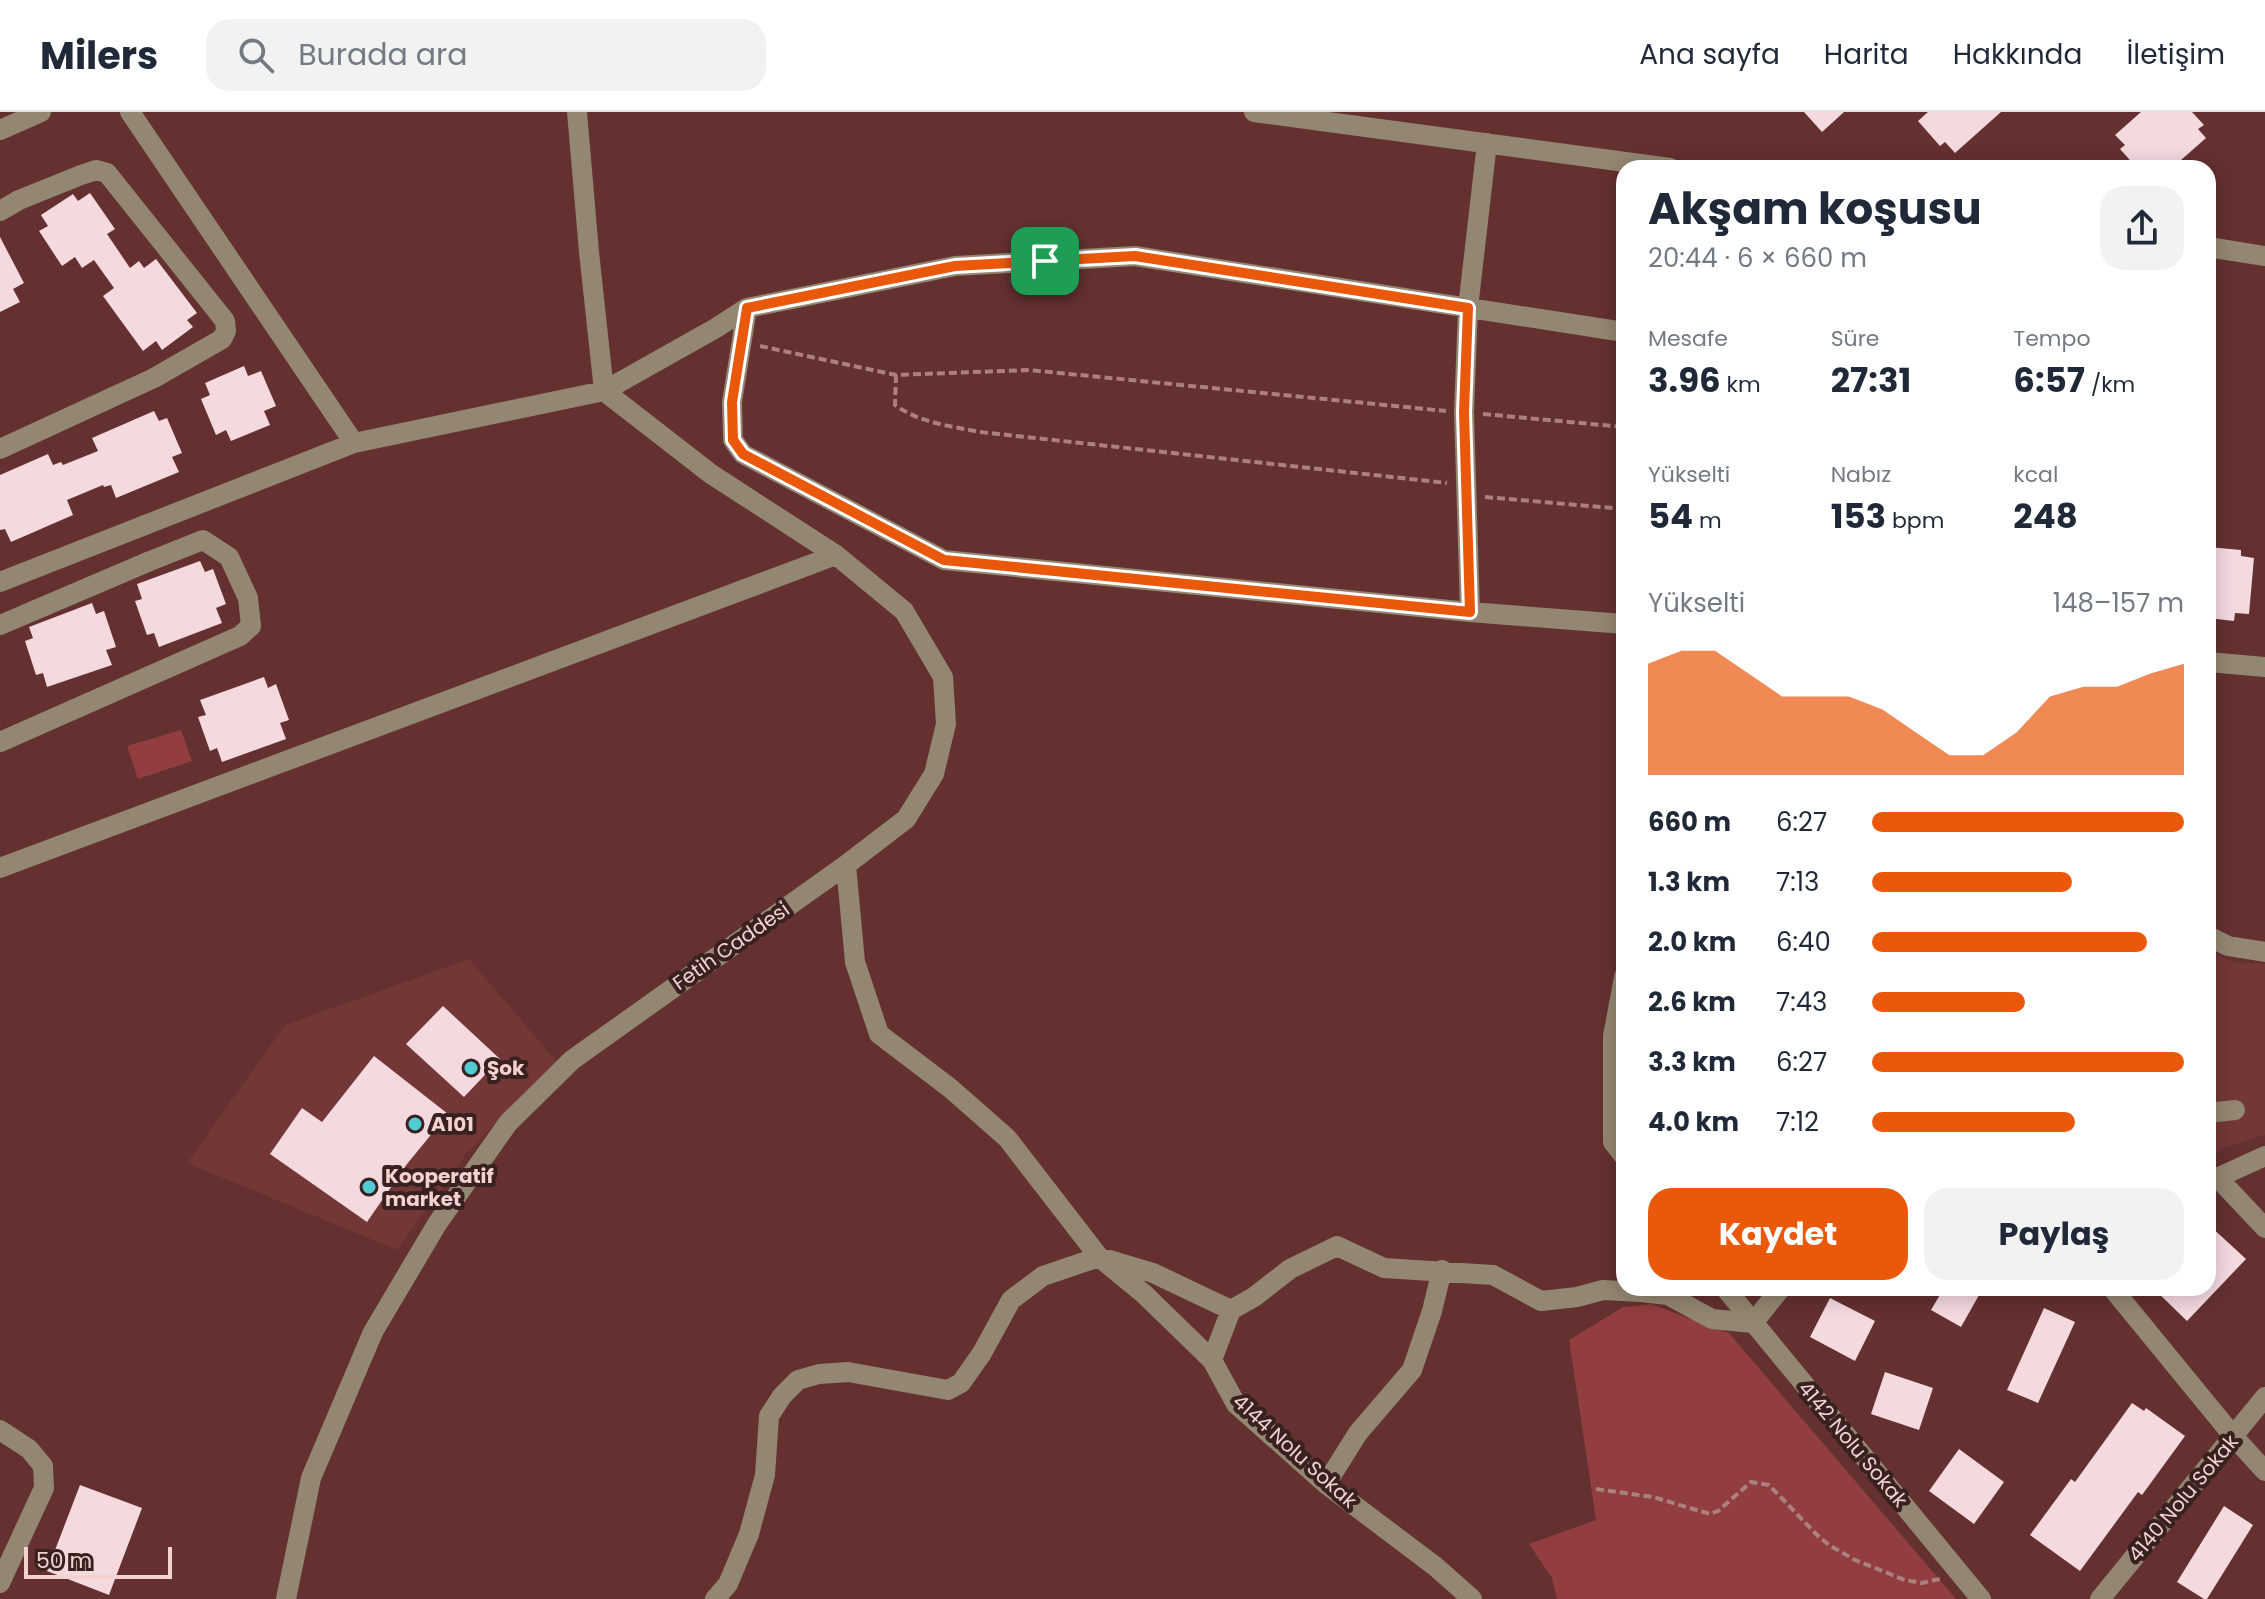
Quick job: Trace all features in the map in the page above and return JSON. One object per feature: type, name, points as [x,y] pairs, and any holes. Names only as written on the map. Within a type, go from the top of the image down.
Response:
[{"type":"street","points":[[0,130],[41,112]]},
{"type":"street","points":[[130,112],[354,443]]},
{"type":"street","points":[[577,112],[604,391]]},
{"type":"street","points":[[1254,112],[1616,161]]},
{"type":"street","points":[[1470,612],[1464,412],[1468,308],[1487,143]]},
{"type":"street","points":[[0,211],[81,175],[96,170],[107,173],[225,321],[226,331],[222,339],[154,378],[0,449]]},
{"type":"street","points":[[2216,248],[2265,256]]},
{"type":"street","points":[[0,582],[354,443],[604,391],[747,308],[955,266],[1135,256],[1616,331]]},
{"type":"street","points":[[747,308],[732,402],[733,440],[743,454],[944,560],[1616,623]]},
{"type":"street","name":"Fetih Caddesi","points":[[286,1599],[311,1478],[373,1332],[437,1224],[508,1123],[572,1060],[906,819],[934,774],[946,724],[943,677],[904,611],[836,555],[711,474],[604,391]]},
{"type":"street","points":[[0,625],[203,540],[229,557],[248,598],[251,626],[240,636],[0,742]]},
{"type":"street","points":[[0,868],[836,555]]},
{"type":"street","points":[[2216,663],[2265,667]]},
{"type":"street","name":"4144 Nolu Sokak","points":[[846,865],[855,962],[879,1034],[950,1088],[1007,1138],[1099,1257],[1144,1294],[1212,1360],[1236,1404],[1326,1484],[1436,1567],[1472,1599]]},
{"type":"street","points":[[2216,940],[2228,946],[2265,952]]},
{"type":"street","points":[[1616,1020],[1613,1036],[1616,1104]]},
{"type":"street","points":[[2216,1112],[2235,1110]]},
{"type":"street","points":[[2216,1179],[2265,1156]]},
{"type":"street","points":[[2216,1183],[2265,1228]]},
{"type":"street","points":[[1212,1360],[1231,1310],[1254,1297],[1290,1269],[1337,1246],[1384,1268],[1493,1275],[1541,1301],[1603,1290],[1616,1291]]},
{"type":"street","points":[[715,1599],[728,1584],[749,1534],[765,1475],[769,1416],[782,1396],[798,1380],[819,1374],[848,1372],[948,1390],[961,1383],[982,1353],[1011,1300],[1043,1276],[1099,1257],[1153,1273],[1231,1310]]},
{"type":"street","points":[[1326,1484],[1358,1433],[1412,1370],[1442,1270]]},
{"type":"street","points":[[1670,1296],[1712,1319],[1753,1323],[1775,1296]]},
{"type":"street","name":"4142 Nolu Sokak","points":[[1731,1296],[1981,1599]]},
{"type":"street","points":[[2119,1296],[2265,1471]]},
{"type":"street","name":"4140 Nolu Sokak","points":[[2100,1599],[2265,1397]]},
{"type":"street","points":[[0,1430],[29,1449],[43,1466],[44,1488],[0,1583]]},
{"type":"path","points":[[742,342],[896,375],[1029,370],[1616,426]]},
{"type":"path","points":[[896,375],[895,405],[910,415],[938,424],[980,432],[1616,508]]},
{"type":"path","points":[[1596,1489],[1653,1497],[1710,1514],[1718,1511],[1751,1482],[1761,1483],[1769,1485],[1829,1545],[1885,1573],[1922,1583],[1958,1571]]},
{"type":"shaded area","points":[[181,730],[192,761],[138,779],[127,746]]},
{"type":"shaded area","points":[[2216,955],[2235,963],[2265,964],[2265,1135],[2226,1147],[2216,1154]]},
{"type":"shaded area","points":[[469,959],[556,1061],[467,1153],[397,1250],[187,1163],[285,1025]]},
{"type":"shaded area","points":[[1651,1304],[1729,1333],[1956,1599],[1557,1599],[1552,1578],[1529,1544],[1596,1520],[1569,1340],[1623,1307]]},
{"type":"building","points":[[1804,112],[1844,112],[1822,132]]},
{"type":"building","points":[[1928,112],[2001,112],[1955,153],[1945,142],[1940,146],[1918,121]]},
{"type":"building","points":[[2141,112],[2192,112],[2204,125],[2198,129],[2206,138],[2181,160],[2130,160],[2120,149],[2125,145],[2115,135]]},
{"type":"building","points":[[90,193],[115,229],[107,234],[130,268],[139,261],[144,268],[156,259],[197,313],[187,320],[193,327],[162,350],[156,341],[143,351],[103,296],[114,288],[94,260],[82,268],[75,257],[62,266],[39,231],[48,226],[41,215],[73,194],[78,201]]},
{"type":"building","points":[[0,237],[24,283],[13,289],[20,302],[0,312]]},
{"type":"building","points":[[244,366],[248,376],[261,371],[276,406],[264,411],[270,425],[231,441],[226,430],[216,435],[201,399],[210,395],[205,383]]},
{"type":"building","points":[[154,411],[159,421],[167,418],[182,453],[172,457],[179,472],[116,498],[111,485],[103,485],[67,500],[73,515],[11,542],[5,529],[0,530],[0,475],[48,454],[53,465],[61,462],[63,465],[98,451],[92,438]]},
{"type":"building","points":[[2216,548],[2241,550],[2241,556],[2254,558],[2249,614],[2235,613],[2234,621],[2216,619]]},
{"type":"building","points":[[200,561],[205,572],[213,569],[226,604],[216,608],[222,623],[159,647],[154,633],[147,635],[135,601],[142,599],[137,584]]},
{"type":"building","points":[[92,603],[96,614],[104,611],[116,647],[106,650],[112,665],[47,687],[43,673],[36,675],[25,641],[33,638],[29,627]]},
{"type":"building","points":[[264,677],[268,688],[276,684],[289,720],[280,723],[286,739],[222,762],[217,748],[210,751],[198,717],[206,715],[200,700]]},
{"type":"building","points":[[443,1006],[500,1059],[464,1097],[406,1044]]},
{"type":"building","points":[[374,1056],[448,1114],[407,1164],[367,1222],[270,1154],[302,1108],[322,1122]]},
{"type":"building","points":[[2216,1231],[2246,1259],[2216,1291]]},
{"type":"building","points":[[1939,1296],[1978,1296],[1961,1327],[1931,1310]]},
{"type":"building","points":[[2161,1296],[2211,1296],[2187,1321]]},
{"type":"building","points":[[1830,1298],[1875,1321],[1855,1361],[1810,1337]]},
{"type":"building","points":[[2044,1308],[2075,1322],[2038,1403],[2007,1390]]},
{"type":"building","points":[[1885,1372],[1933,1388],[1919,1430],[1871,1414]]},
{"type":"building","points":[[2132,1403],[2144,1411],[2146,1408],[2185,1436],[2142,1495],[2138,1492],[2080,1571],[2030,1535],[2071,1479],[2075,1482]]},
{"type":"building","points":[[1959,1449],[2004,1482],[1974,1524],[1929,1491]]},
{"type":"building","points":[[80,1485],[142,1508],[109,1595],[47,1571]]},
{"type":"building","points":[[2224,1506],[2253,1525],[2207,1599],[2204,1599],[2177,1582]]},
{"type":"place","name":"Şok","points":[[471,1068]]},
{"type":"place","name":"A101","points":[[415,1124]]},
{"type":"place","name":"Kooperatif market","points":[[369,1187]]},
{"type":"route","points":[[1135,256],[1468,308],[1464,412],[1470,612],[944,560],[743,454],[733,440],[732,402],[747,308],[955,266],[1045,261],[1135,256]]}]
